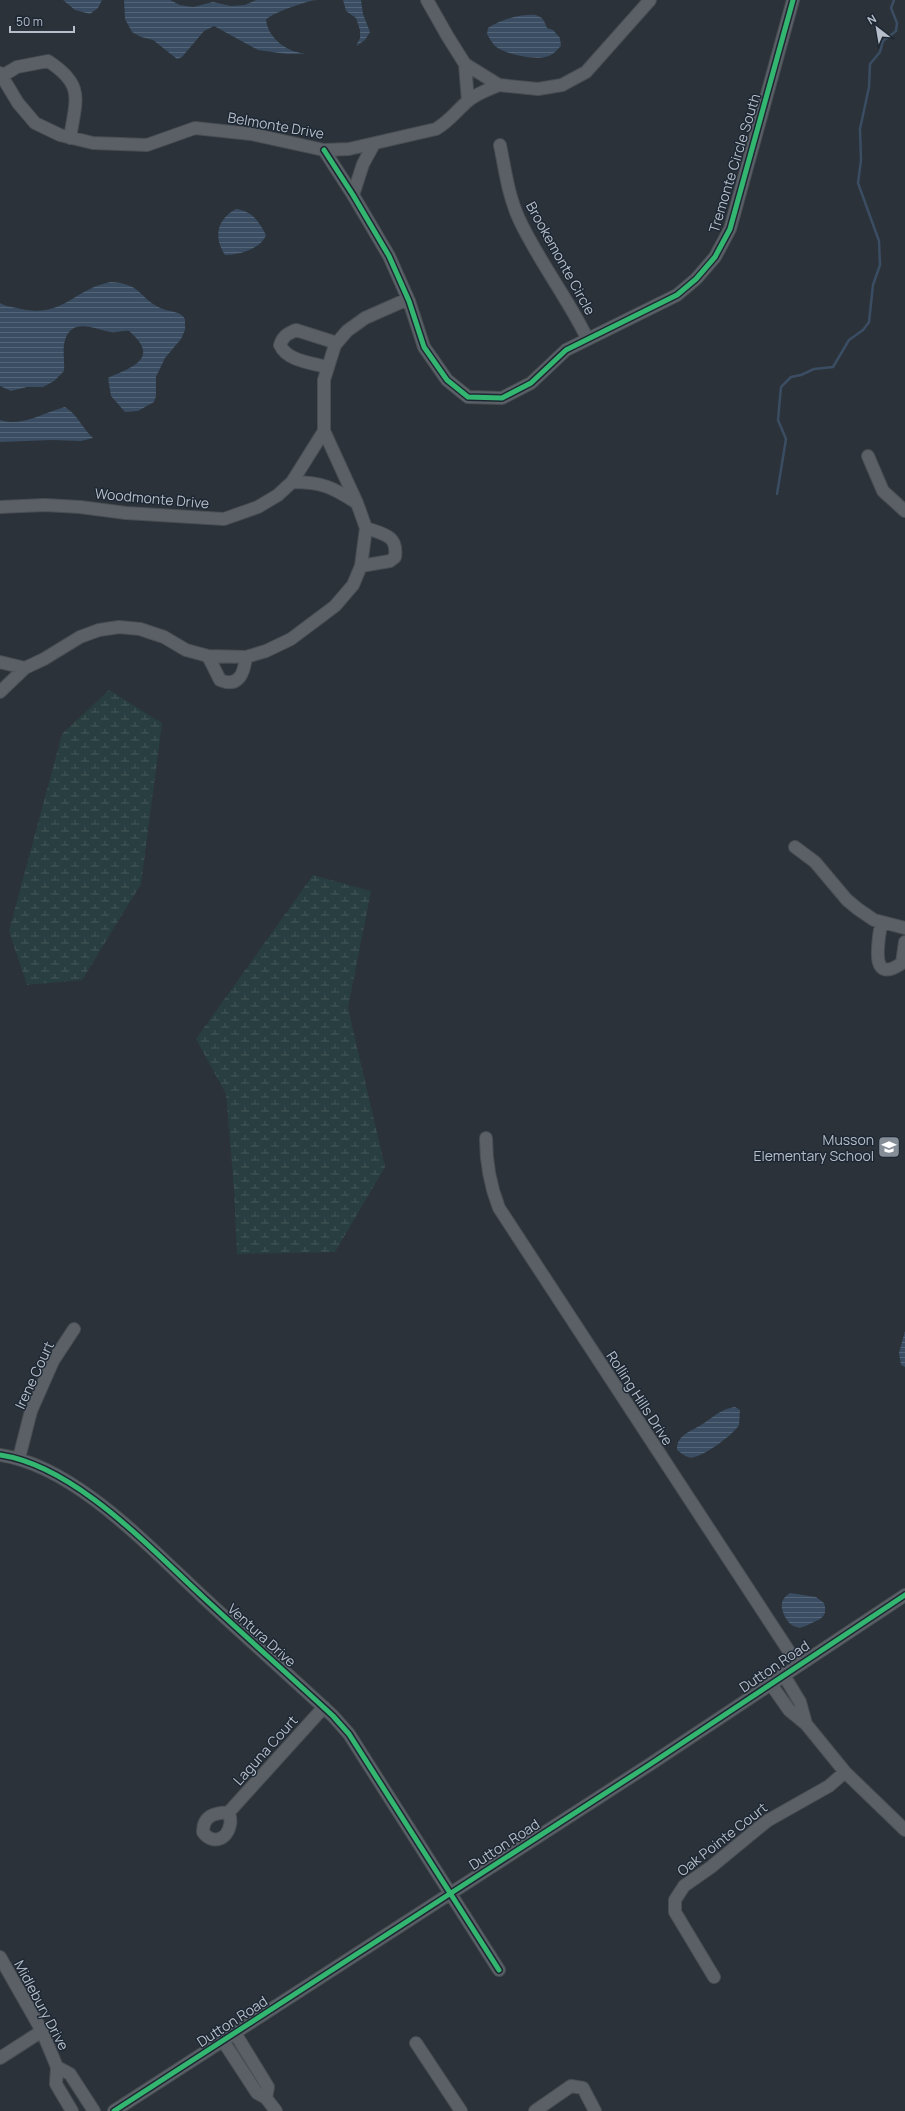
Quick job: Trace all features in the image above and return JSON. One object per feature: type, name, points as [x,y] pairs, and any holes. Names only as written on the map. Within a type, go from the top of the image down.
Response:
[{"type":"street","points":[[427,0],[448,38],[465,64],[499,85],[538,89],[562,85],[586,72],[650,0]]},
{"type":"street","name":"Tremonte Circle South","points":[[324,150],[389,256],[408,299],[424,347],[447,380],[468,397],[502,398],[530,384],[566,350],[587,338],[677,295],[696,279],[715,257],[730,229],[793,0]]},
{"type":"street","name":"Belmonte Drive","points":[[70,138],[76,100],[73,83],[64,71],[48,61],[17,67],[1,75],[18,103],[35,123],[70,138],[93,143],[147,145],[195,128],[251,134],[324,150],[349,149],[436,129],[446,123],[468,101],[482,92],[499,85]]},
{"type":"street","points":[[465,64],[468,101]]},
{"type":"street","points":[[353,196],[363,164],[374,144]]},
{"type":"street","name":"Brookemonte Circle","points":[[500,145],[508,186],[519,219],[576,316],[587,338]]},
{"type":"street","points":[[0,692],[25,668],[80,638],[99,630],[119,627],[140,629],[164,638],[186,650],[208,656],[246,657],[266,651],[291,639],[334,606],[353,585],[361,566],[366,528],[357,504],[324,431],[324,380],[327,367],[337,343],[347,331],[364,318],[408,299]]},
{"type":"street","points":[[327,367],[290,356],[283,352],[280,345],[282,339],[287,334],[296,330],[337,343]]},
{"type":"street","name":"Woodmonte Drive","points":[[0,507],[73,506],[141,514],[224,520],[258,507],[278,495],[292,482],[324,431]]},
{"type":"street","points":[[868,456],[883,491],[905,511]]},
{"type":"street","points":[[292,482],[312,482],[333,488],[357,504]]},
{"type":"street","points":[[361,566],[390,561],[395,557],[396,547],[394,540],[384,534],[366,528]]},
{"type":"street","points":[[208,656],[220,680],[228,683],[235,681],[241,675],[244,670],[246,657]]},
{"type":"street","points":[[0,662],[25,668]]},
{"type":"street","points":[[795,847],[815,862],[847,900],[874,920],[905,928]]},
{"type":"street","points":[[881,922],[876,958],[880,965],[885,968],[893,969],[902,963],[905,942]]},
{"type":"street","name":"Rolling Hills Drive","points":[[486,1138],[486,1162],[492,1190],[499,1208],[798,1665]]},
{"type":"street","name":"Irene Court","points":[[19,1458],[31,1411],[53,1361],[74,1330]]},
{"type":"street","name":"Ventura Drive","points":[[0,1455],[19,1458],[75,1486],[122,1523],[324,1707],[348,1734],[499,1970]]},
{"type":"street","name":"Dutton Road","points":[[114,2111],[649,1765],[783,1674],[905,1595]]},
{"type":"street","points":[[783,1674],[800,1702],[806,1724]]},
{"type":"street","points":[[770,1683],[788,1710],[806,1724],[845,1772],[905,1830]]},
{"type":"street","points":[[788,1710],[800,1702]]},
{"type":"street","name":"Laguna Court","points":[[229,1812],[324,1707]]},
{"type":"street","name":"Oak Pointe Court","points":[[714,1977],[675,1912],[675,1900],[684,1886],[767,1821],[829,1786],[845,1772]]},
{"type":"street","name":"Midlebury Drive","points":[[0,1957],[42,2031],[57,2067],[56,2084],[72,2111]]},
{"type":"street","points":[[0,2058],[42,2031]]},
{"type":"street","points":[[235,2033],[268,2087],[266,2098]]},
{"type":"street","points":[[223,2041],[258,2093],[266,2098],[276,2111]]},
{"type":"street","points":[[416,2043],[461,2111]]},
{"type":"street","name":"Midlebury Drive","points":[[57,2067],[70,2074],[94,2111]]},
{"type":"street","points":[[535,2111],[571,2086],[583,2088],[595,2111]]},
{"type":"green space","points":[[109,690],[162,723],[141,884],[82,980],[27,985],[9,931],[62,734]]},
{"type":"green space","points":[[313,875],[371,891],[348,1008],[385,1167],[335,1252],[237,1254],[234,1188],[226,1094],[196,1039]]},
{"type":"water","points":[[63,0],[102,0],[98,8],[90,14],[75,10]]},
{"type":"water","points":[[124,0],[170,0],[180,5],[193,7],[213,2],[231,6],[245,5],[256,0],[317,0],[306,2],[274,14],[266,20],[271,33],[280,44],[293,51],[306,54],[287,54],[258,50],[214,26],[204,31],[182,57],[177,59],[153,40],[141,37],[132,32],[125,19]]},
{"type":"water","points":[[343,0],[361,0],[363,14],[370,32],[365,40],[356,46],[360,38],[360,30],[356,18],[346,11]]},
{"type":"water","points":[[536,15],[542,19],[547,28],[553,30],[560,38],[561,46],[550,56],[533,58],[511,54],[494,45],[487,34],[488,28],[505,20],[517,16]]},
{"type":"water","points":[[236,209],[251,214],[261,225],[266,235],[259,244],[249,250],[237,254],[225,255],[219,242],[219,229],[225,218]]},
{"type":"water","points":[[111,282],[122,283],[136,289],[155,305],[181,314],[185,319],[185,330],[181,339],[165,358],[156,377],[156,396],[154,402],[138,411],[125,412],[111,396],[108,378],[133,366],[143,356],[143,349],[129,331],[111,332],[85,326],[73,328],[68,333],[64,344],[64,371],[54,381],[43,387],[27,387],[11,391],[0,386],[0,303],[7,306],[36,311],[48,309],[59,306],[99,285]]},
{"type":"water","points":[[65,407],[77,418],[93,438],[81,441],[52,440],[0,442],[0,420],[8,422],[24,421]]},
{"type":"water","points":[[905,1331],[905,1367],[901,1365],[899,1353]]},
{"type":"water","points":[[735,1407],[740,1410],[739,1425],[723,1441],[700,1455],[693,1457],[688,1457],[677,1450],[680,1440],[688,1432],[720,1412]]},
{"type":"water","points":[[790,1593],[816,1597],[824,1603],[825,1612],[822,1618],[803,1627],[795,1627],[792,1625],[786,1618],[782,1609],[783,1600]]},
{"type":"waterway","points":[[777,494],[786,439],[778,420],[781,387],[791,377],[801,375],[814,369],[833,367],[849,340],[863,330],[869,322],[873,285],[880,265],[879,241],[858,183],[861,160],[860,129],[869,87],[870,64],[880,52],[883,41],[896,31],[897,23],[891,8],[894,0]]},
{"type":"cycle path","points":[[324,150],[389,256],[409,301],[424,347],[447,380],[468,397],[502,398],[531,383],[566,350],[677,295],[696,279],[715,257],[730,229],[793,0]]},
{"type":"cycle path","points":[[0,1455],[28,1462],[56,1475],[109,1511],[135,1533],[333,1716],[349,1734],[499,1970]]},
{"type":"cycle path","points":[[114,2111],[649,1765],[905,1595]]},
{"type":"place","name":"Musson Elementary School","points":[[889,1147]]}]
